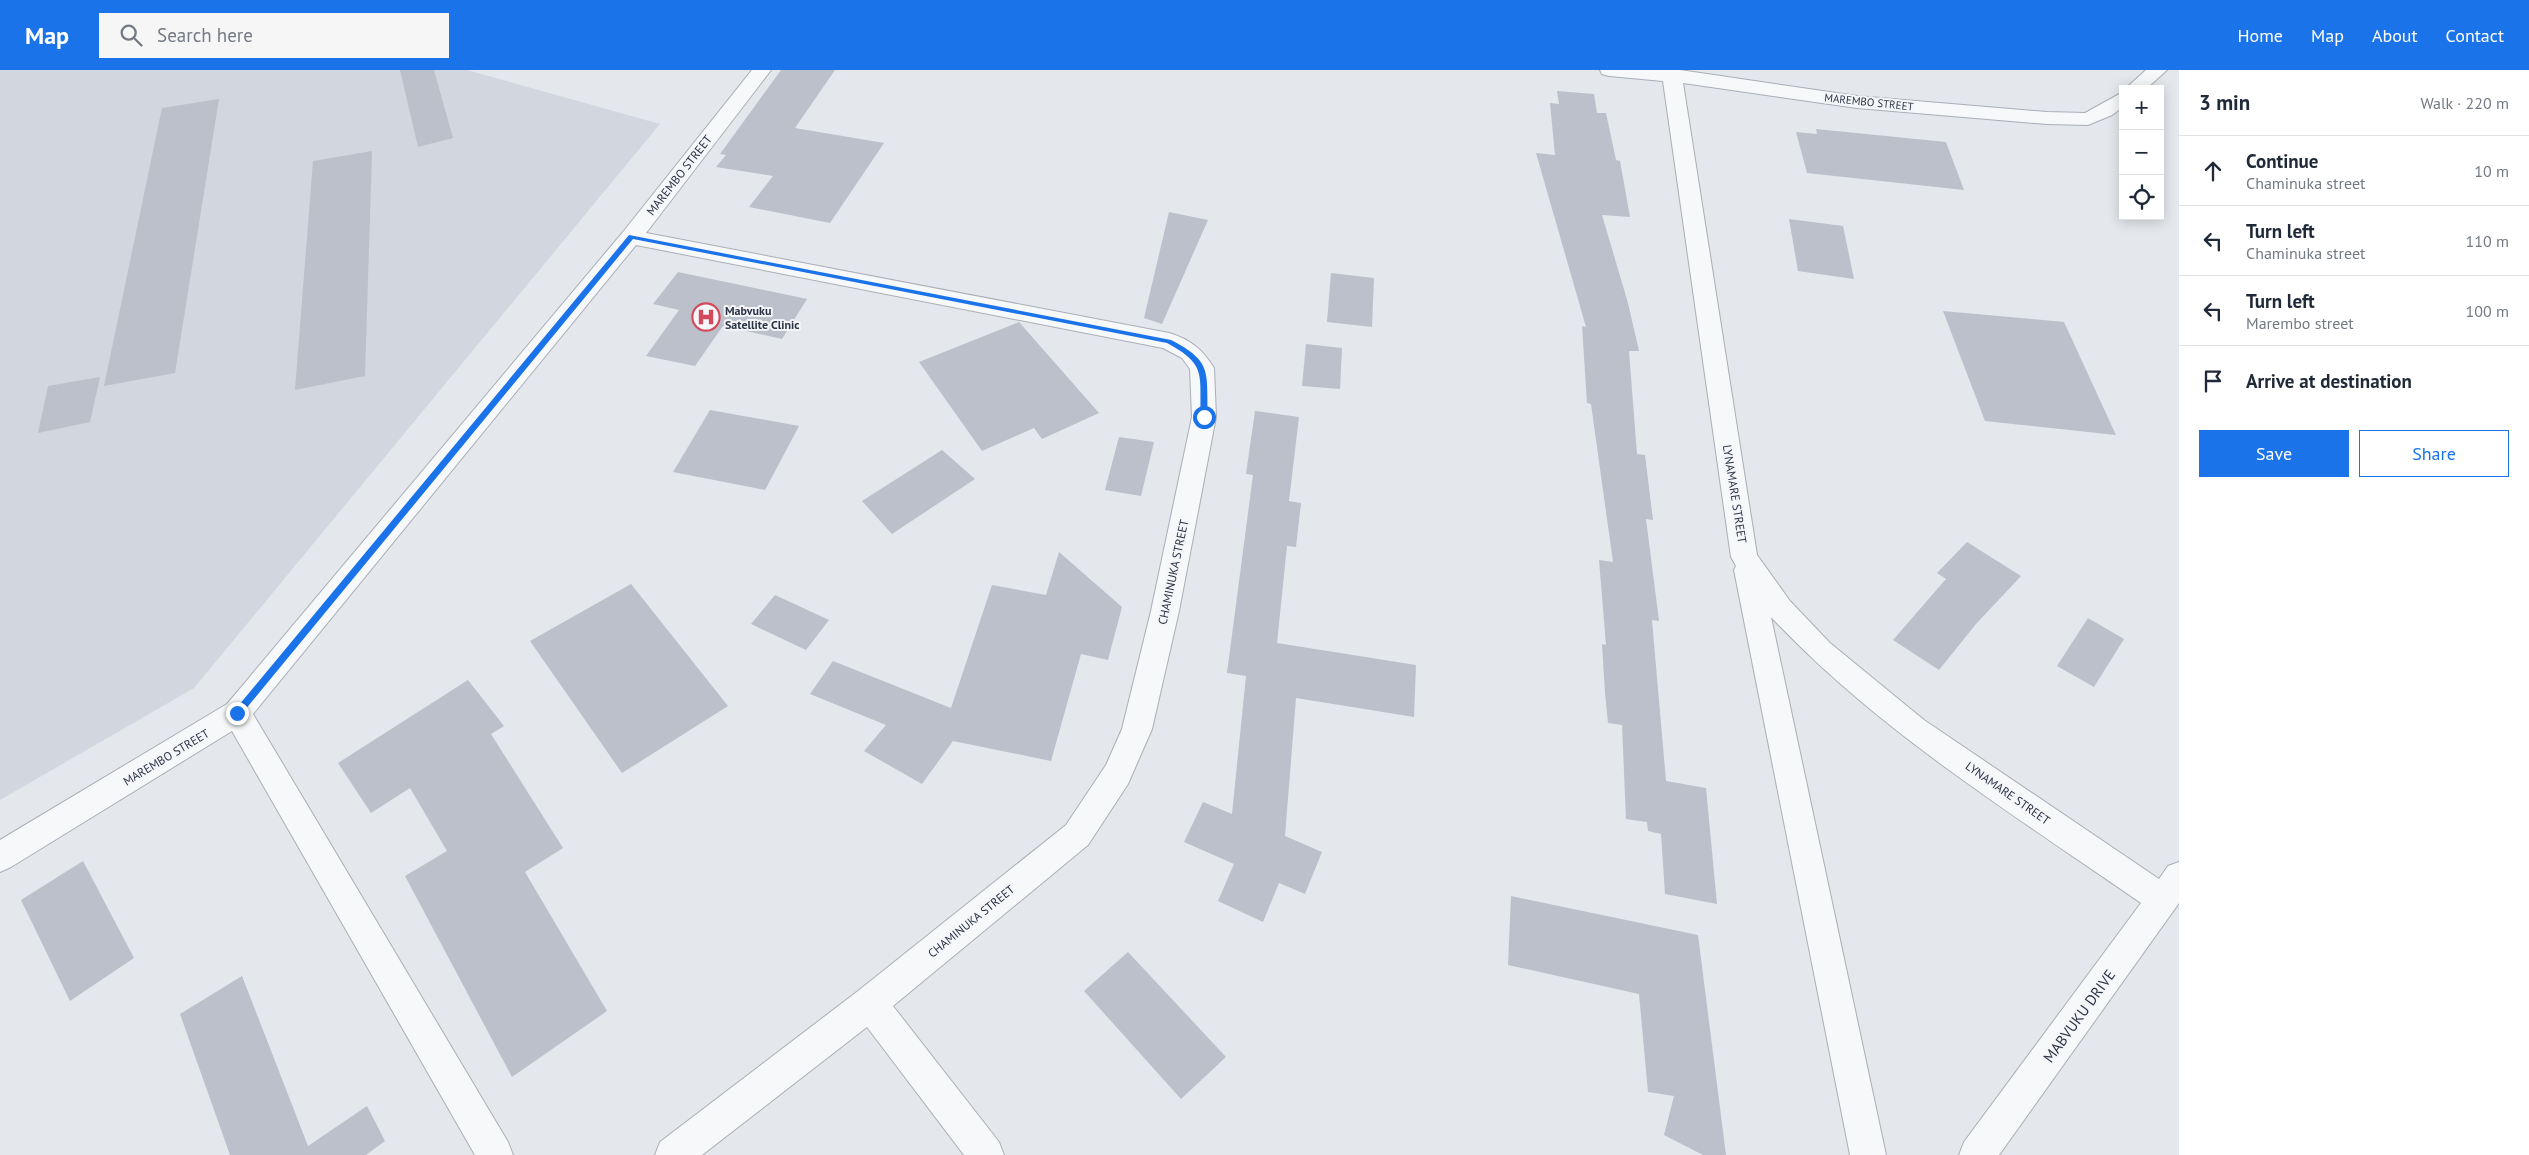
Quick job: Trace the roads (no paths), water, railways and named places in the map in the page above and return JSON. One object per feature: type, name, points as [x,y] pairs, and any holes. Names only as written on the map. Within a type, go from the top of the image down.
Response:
[{"type":"street","name":"MAREMBO STREET","points":[[0,857],[237,713],[631,237],[762,70]]},
{"type":"street","name":"MAREMBO STREET","points":[[1609,70],[1672,73],[1857,102],[2072,120],[2097,116],[2119,101]]},
{"type":"street","points":[[2139,85],[2158,70]]},
{"type":"street","name":"LYNAMARE STREET","points":[[1672,73],[1744,557],[1780,610],[1807,640],[1914,728],[2171,888]]},
{"type":"street","name":"CHAMINUKA STREET","points":[[631,237],[1169,341],[1190,352],[1202,368],[1204,417],[1165,611],[1137,728],[1117,774],[1095,810],[1077,835],[870,1003],[673,1155]]},
{"type":"street","points":[[1744,557],[1868,1155]]},
{"type":"street","points":[[237,713],[495,1155]]},
{"type":"street","name":"MABVUKU DRIVE","points":[[1977,1155],[2171,888]]},
{"type":"street","points":[[870,1003],[986,1155]]},
{"type":"place","name":"Mabvuku Satellite Clinic","points":[[706,317]]}]
